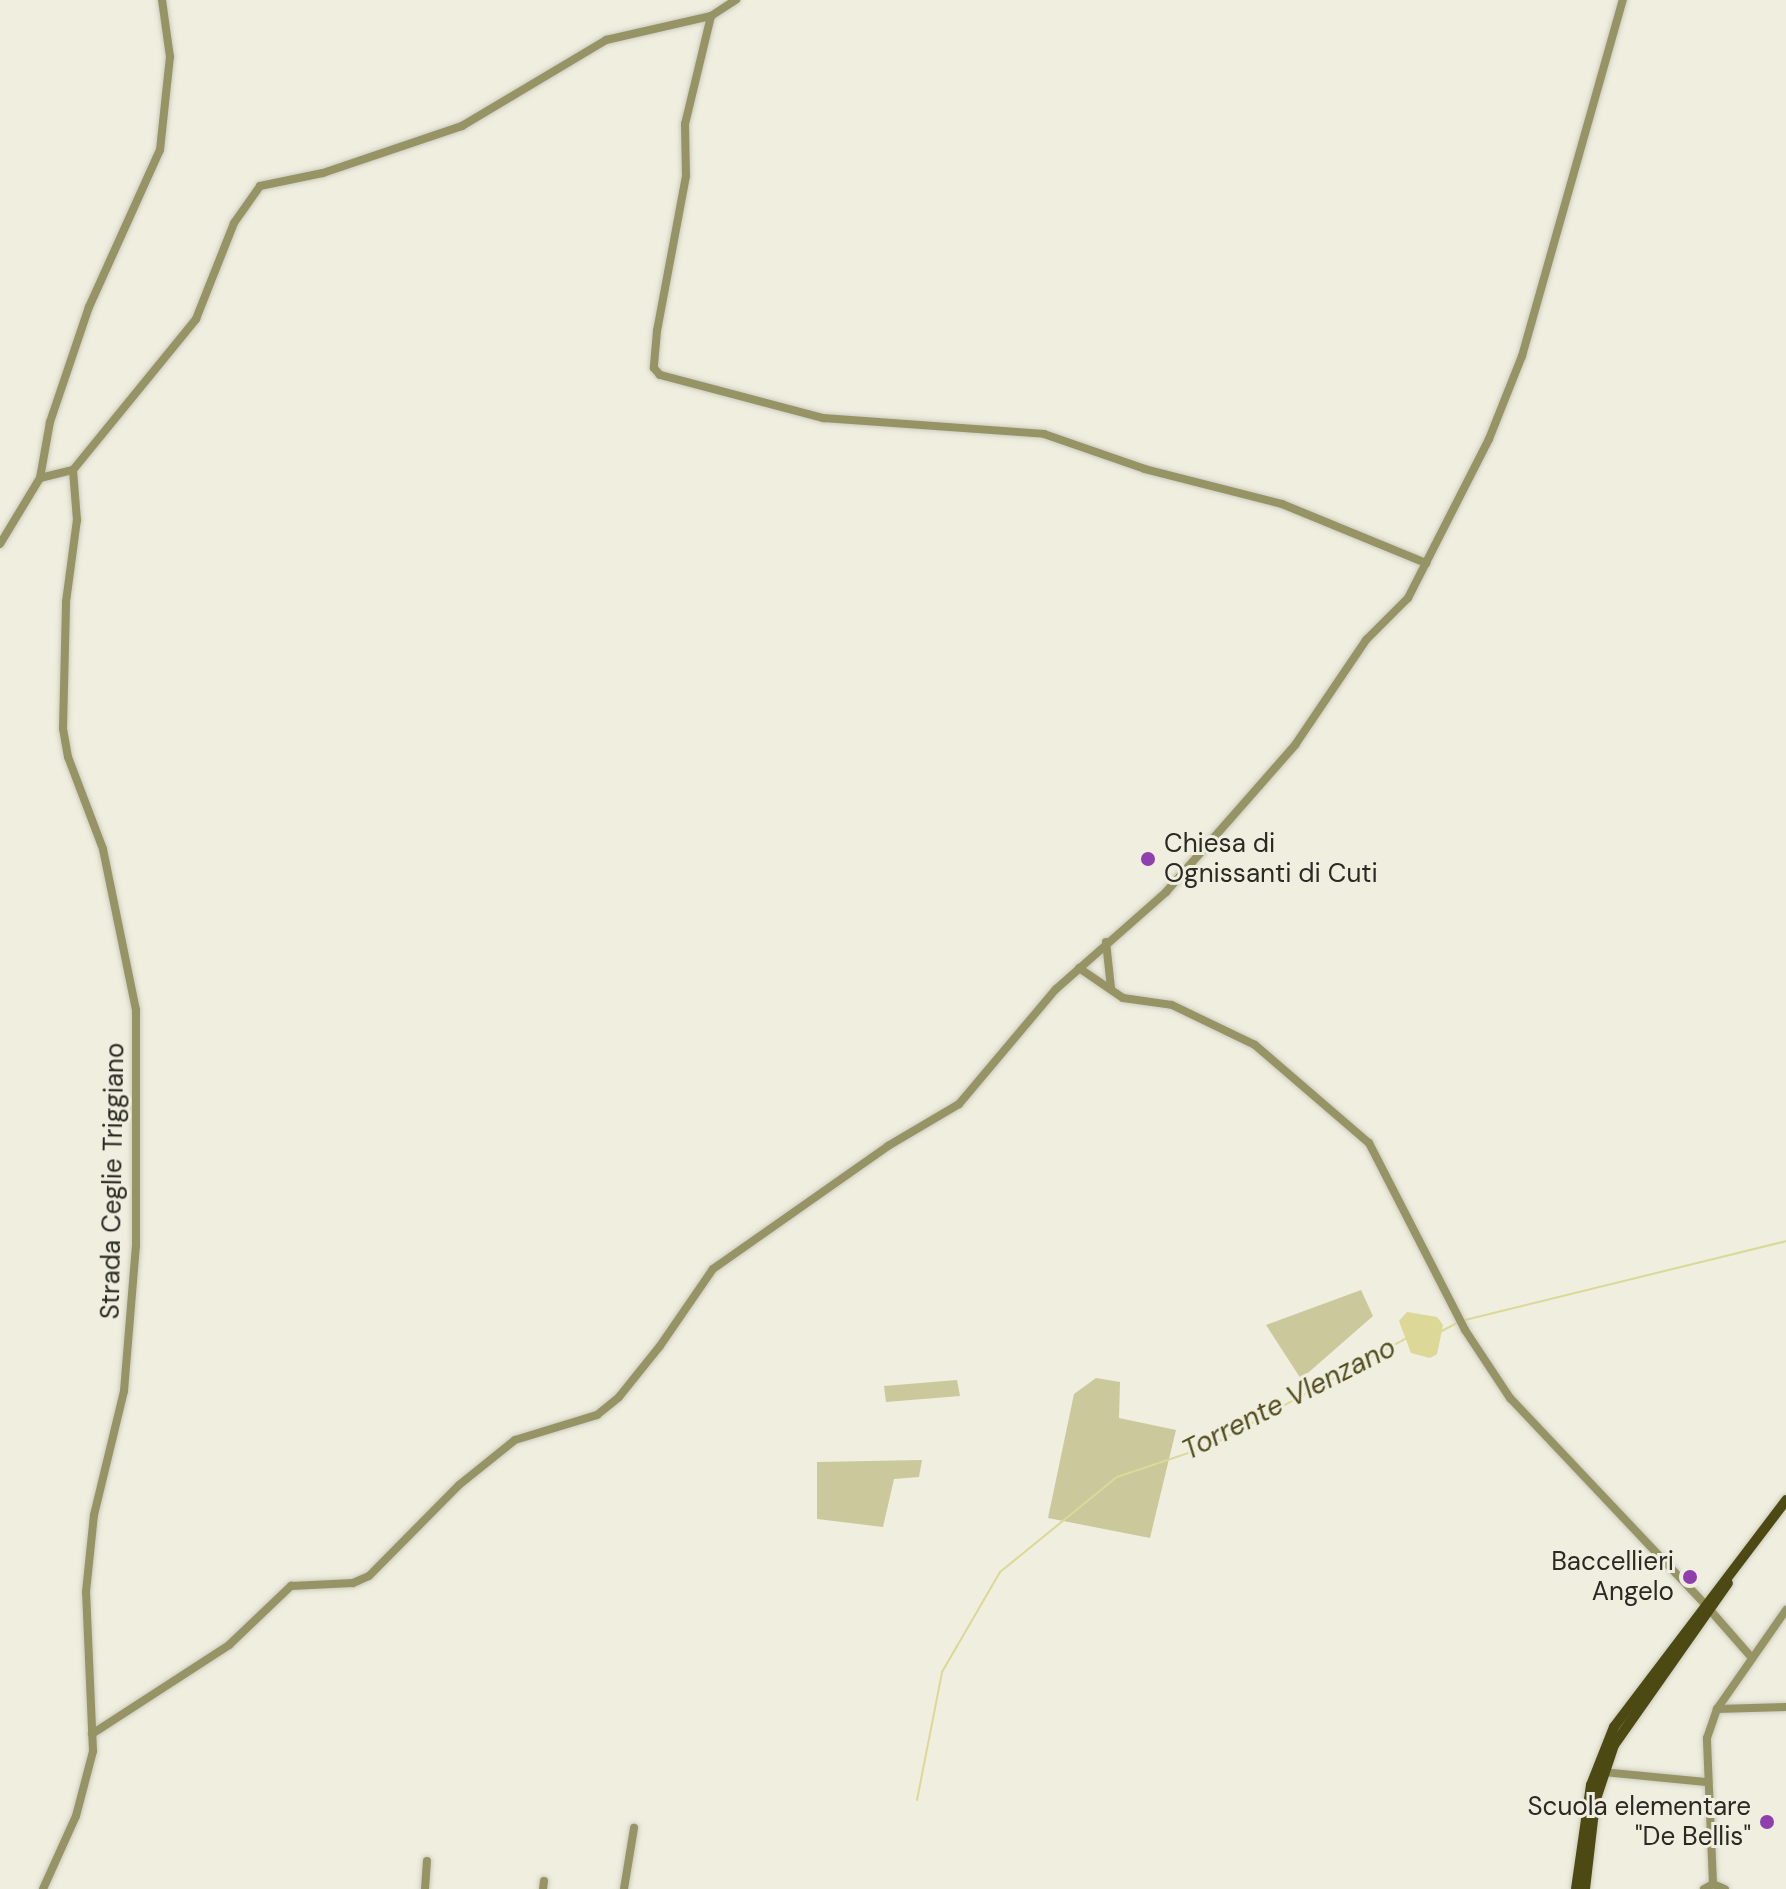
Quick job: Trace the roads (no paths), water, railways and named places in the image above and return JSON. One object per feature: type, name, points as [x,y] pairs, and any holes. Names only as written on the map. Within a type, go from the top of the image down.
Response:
[{"type":"main road","points":[[1585,1889],[1603,1772],[1631,1714],[1786,1500]]},
{"type":"main road","points":[[1576,1889],[1589,1799],[1605,1743],[1707,1607]]},
{"type":"street","points":[[0,544],[40,478],[50,422],[89,307],[160,150],[170,57],[162,0]]},
{"type":"street","points":[[40,478],[73,470],[196,319],[234,223],[260,186],[323,173],[462,126],[606,40],[711,16],[736,0]]},
{"type":"street","points":[[92,1734],[229,1645],[291,1586],[353,1583],[369,1576],[459,1485],[515,1440],[597,1415],[619,1397],[660,1346],[713,1269],[888,1146],[959,1104],[1022,1026],[1106,942],[1166,892],[1295,745],[1366,640],[1408,598],[1426,563],[1489,439],[1522,356],[1623,0]]},
{"type":"street","points":[[711,16],[685,124],[686,176],[657,331],[654,368],[660,375],[823,418],[1044,434],[1145,469],[1282,504],[1426,563]]},
{"type":"street","name":"Strada Ceglie Triggiano","points":[[43,1889],[76,1816],[92,1734],[86,1592],[94,1515],[121,1402],[132,1326],[136,1010],[107,862],[68,757],[63,728],[66,602],[77,520],[73,470]]},
{"type":"street","points":[[1106,942],[1111,989]]},
{"type":"street","points":[[1079,968],[1123,998],[1172,1005],[1212,1020],[1255,1045],[1369,1143],[1465,1330],[1510,1398],[1752,1658]]},
{"type":"street","points":[[1713,1884],[1705,1782],[1707,1738],[1717,1709],[1785,1613]]},
{"type":"street","points":[[1717,1709],[1786,1707]]},
{"type":"street","points":[[1603,1772],[1705,1782]]},
{"type":"street","points":[[624,1889],[634,1828]]},
{"type":"street","points":[[425,1889],[427,1861]]},
{"type":"street","points":[[1704,1889],[1713,1884]]},
{"type":"street","points":[[1713,1884],[1725,1889]]},
{"type":"waterway","name":"Torrente Vlenzano","points":[[1465,1320],[1786,1241]]},
{"type":"waterway","name":"Torrente Vlenzano","points":[[1440,1332],[1459,1322]]},
{"type":"waterway","name":"Torrente Vlenzano","points":[[917,1800],[942,1672],[1000,1572],[1117,1477],[1212,1445],[1407,1338]]},
{"type":"place","name":"Chiesa di Ognissanti di Cuti","points":[[1148,859]]},
{"type":"place","name":"Baccellieri Angelo","points":[[1690,1577]]},
{"type":"place","name":"Scuola elementare \"De Bellis\"","points":[[1767,1822]]}]
